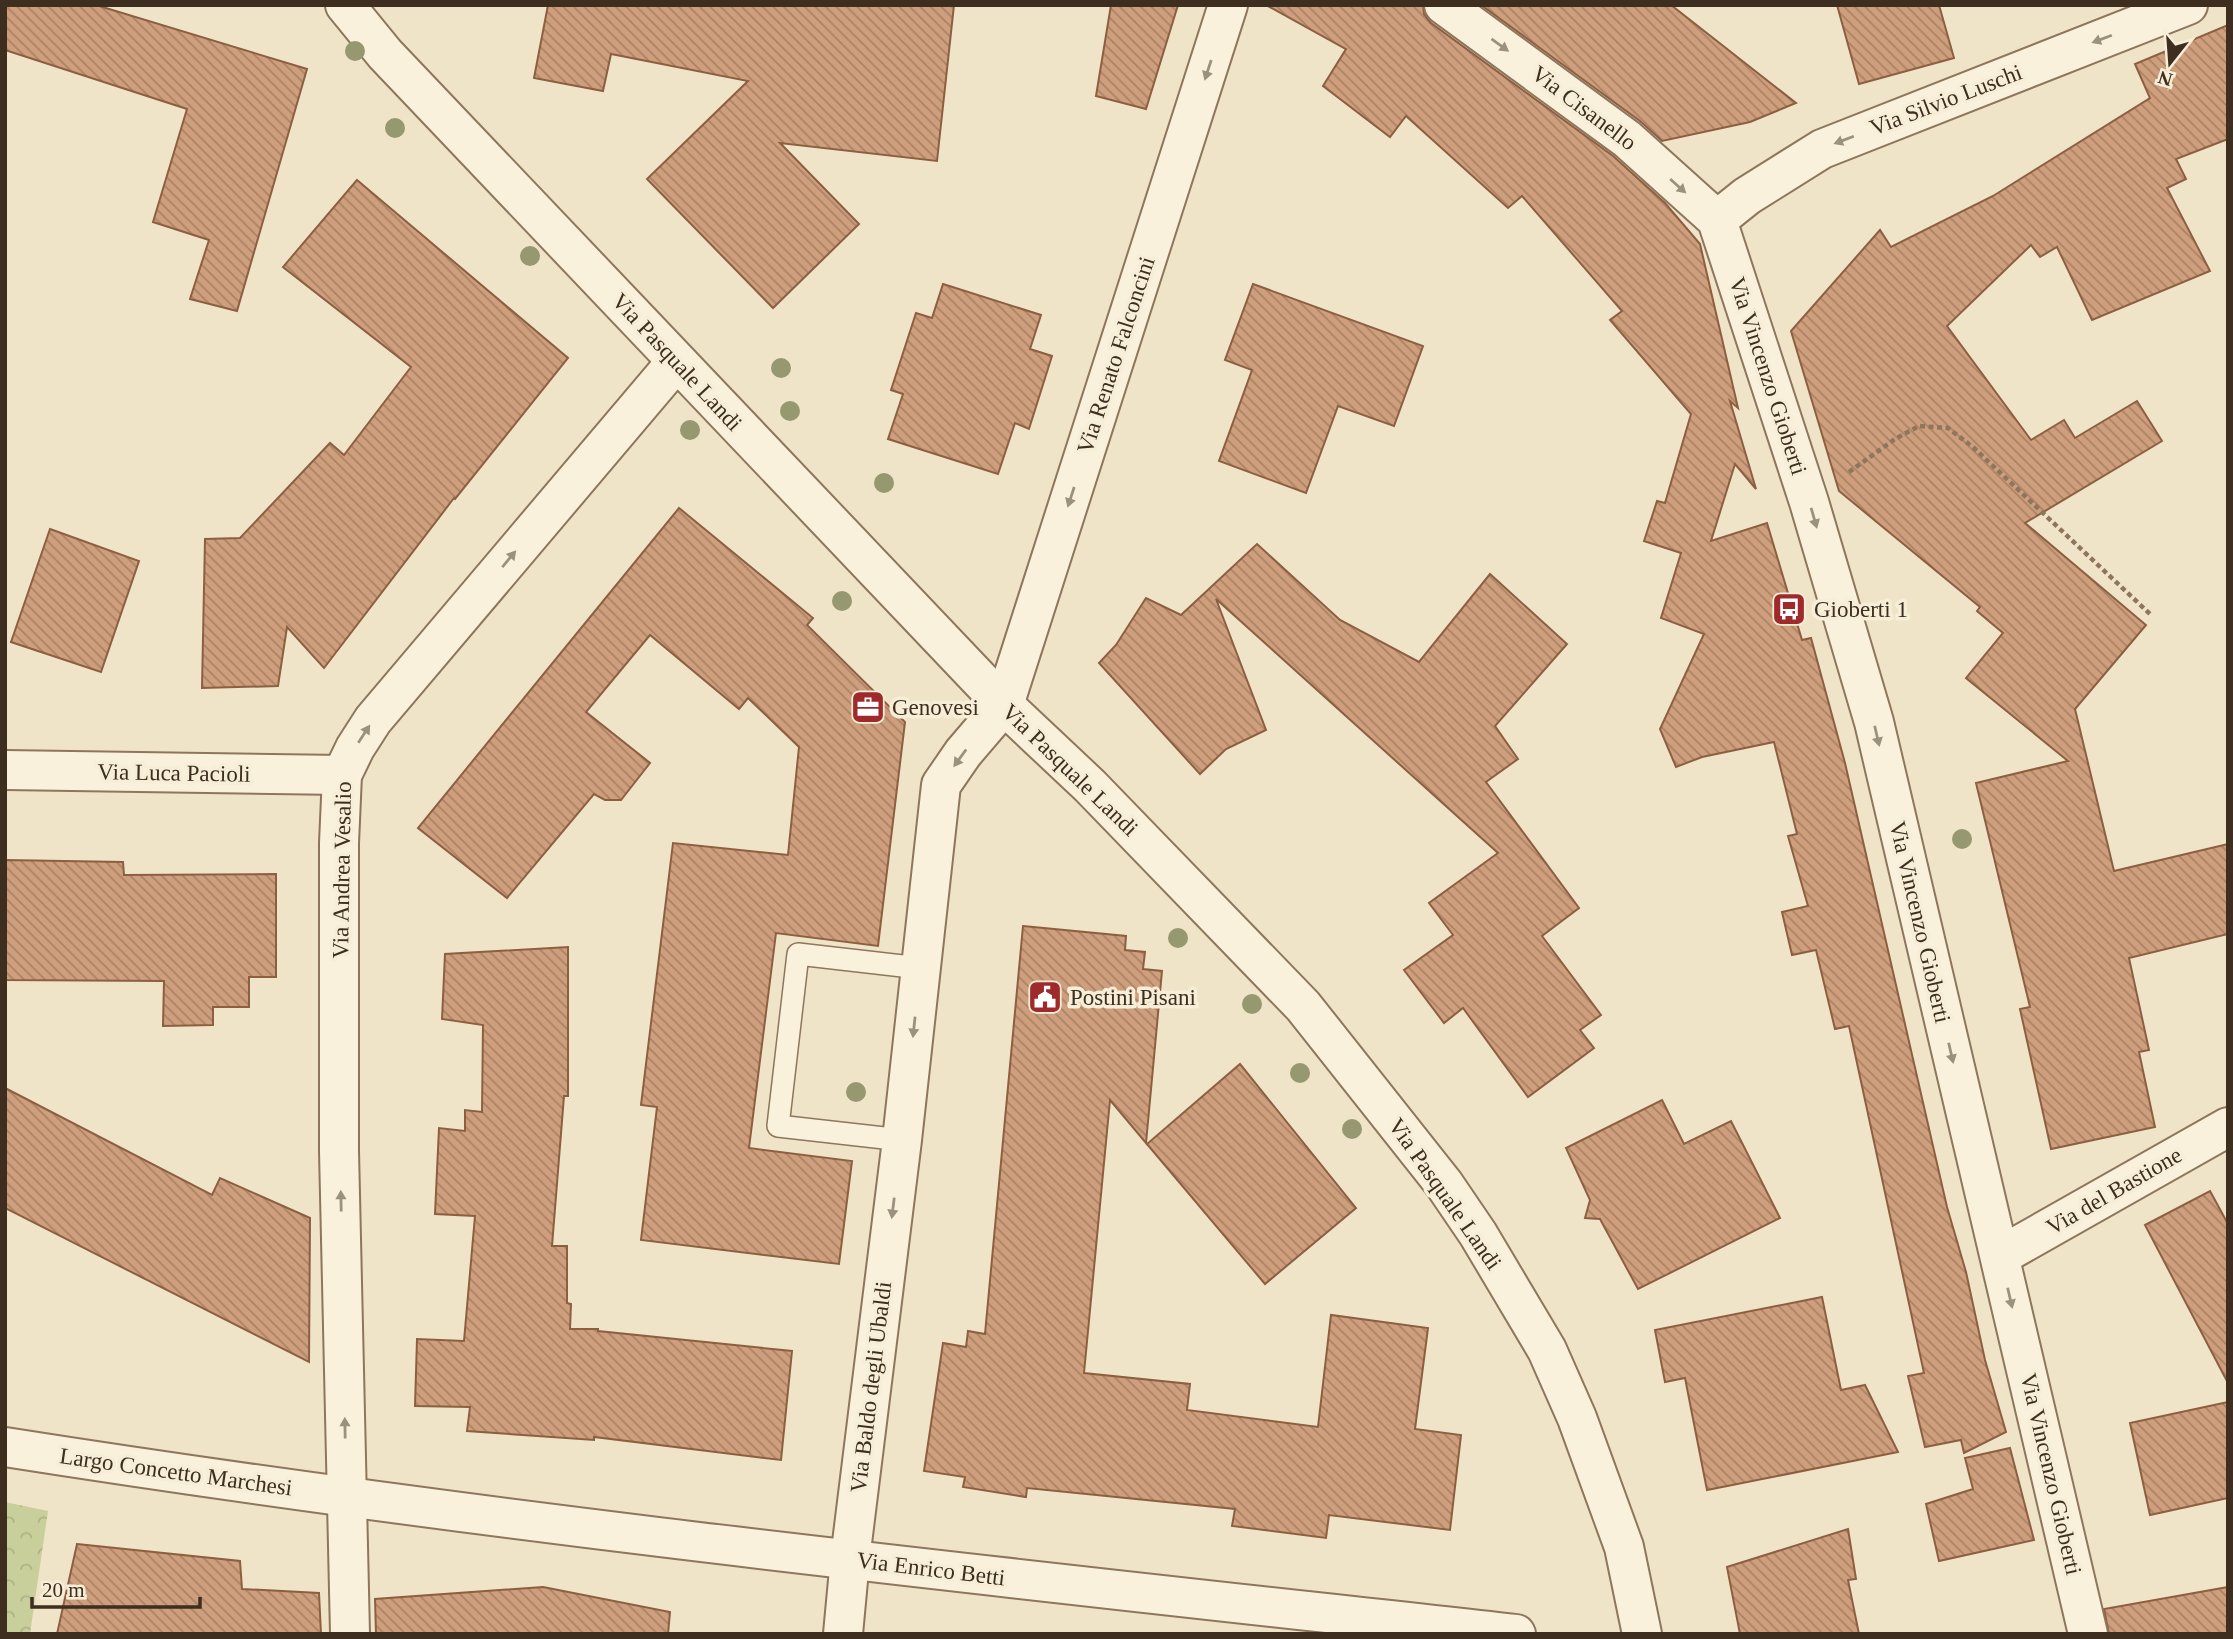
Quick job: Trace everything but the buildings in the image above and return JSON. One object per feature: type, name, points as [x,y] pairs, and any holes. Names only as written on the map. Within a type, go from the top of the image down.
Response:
[{"type":"street","name":"Via Pasquale Landi","points":[[345,5],[385,54],[1003,705],[1090,786],[1303,1006],[1457,1204],[1547,1350],[1577,1418],[1624,1547],[1642,1634]]},
{"type":"street","name":"Via Renato Falconcini","points":[[1003,705],[1228,5]]},
{"type":"street","name":"Via Cisanello","points":[[1444,5],[1627,139],[1717,220]]},
{"type":"street","name":"Via Silvio Luschi","points":[[1717,220],[1747,196],[1822,149],[2188,5]]},
{"type":"street","name":"Via Vincenzo Gioberti","points":[[1717,220],[1809,502],[1874,722],[2088,1634]]},
{"type":"street","name":"Via Andrea Vesalio","points":[[350,1634],[340,1151],[339,843],[342,775],[373,720],[676,362]]},
{"type":"street","name":"Via Baldo degli Ubaldi","points":[[843,1634],[941,785],[963,753],[1003,705]]},
{"type":"street","name":"Via Luca Pacioli","points":[[5,770],[342,775]]},
{"type":"street","name":"Via del Bastione","points":[[2000,1256],[2228,1127]]},
{"type":"street","name":"Largo Concetto Marchesi","points":[[5,1447],[347,1496]]},
{"type":"street","name":"Via Enrico Betti","points":[[347,1496],[850,1559],[1516,1634]]},
{"type":"lane","points":[[902,1140],[778,1126],[799,954],[920,968]]},
{"type":"path","points":[[1809,502],[1895,439],[1919,426],[1948,428],[1974,448],[2150,614]]},
{"type":"green space","points":[[5,1502],[48,1511],[30,1634],[5,1634]]},
{"type":"place","name":"Gioberti 1","points":[[1789,609]]},
{"type":"place","name":"Genovesi","points":[[868,707]]},
{"type":"place","name":"Postini Pisani","points":[[1045,997]]}]
